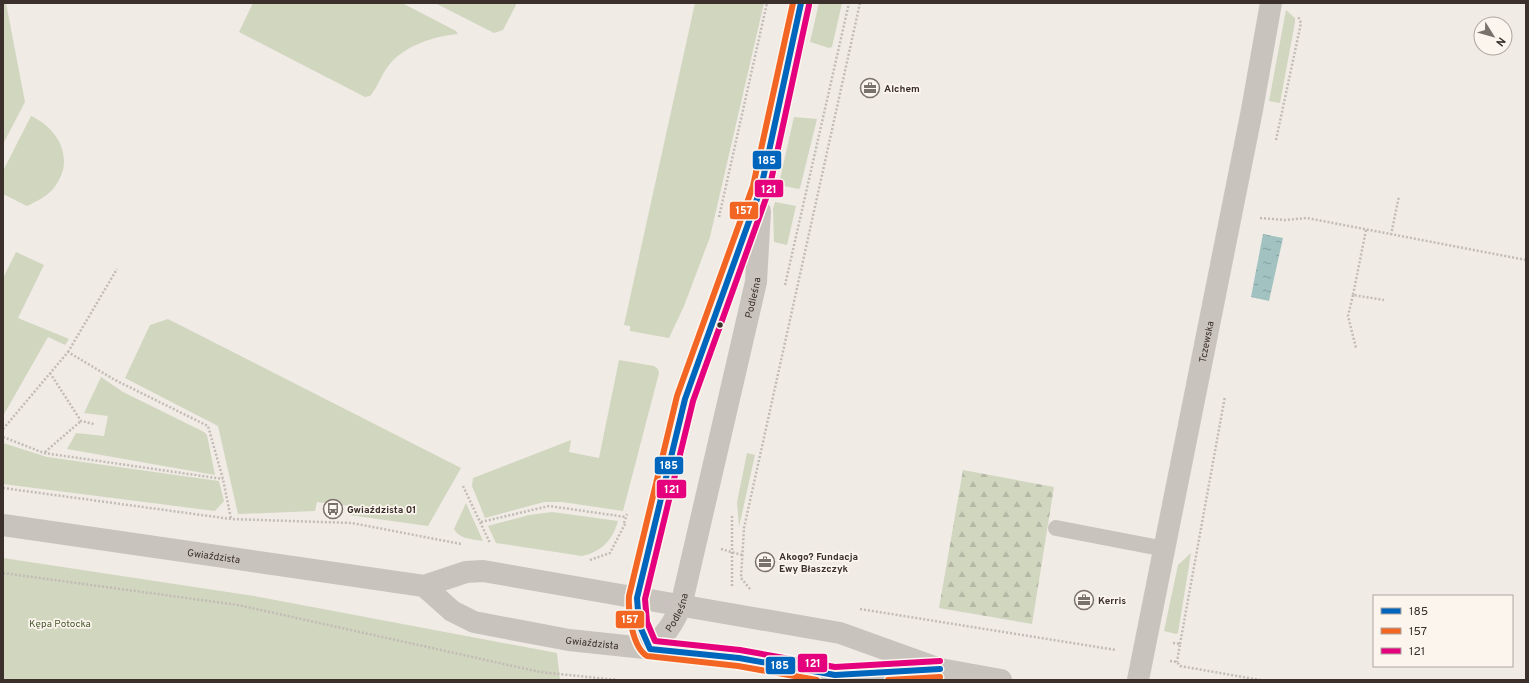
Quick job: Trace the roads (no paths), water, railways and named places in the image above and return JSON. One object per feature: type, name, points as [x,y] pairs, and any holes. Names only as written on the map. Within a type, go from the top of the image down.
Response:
[{"type":"street","name":"Podleśna","points":[[761,188],[756,282],[681,606],[674,623],[663,638],[650,649],[640,632],[636,614],[637,598],[685,399],[761,188],[801,3]]},
{"type":"street","name":"Tczewska","points":[[1138,680],[1252,110],[1271,3]]},
{"type":"street","name":"Gwiaździsta","points":[[3,525],[424,586],[466,572],[483,571],[840,633],[940,669],[1001,680]]},
{"type":"street","name":"Gwiaździsta","points":[[424,586],[452,611],[474,622],[569,640],[739,658],[835,675],[940,669]]},
{"type":"lane","points":[[1056,528],[1165,549]]},
{"type":"water","points":[[1263,234],[1283,238],[1269,301],[1251,297]]},
{"type":"place","name":"Alchem","points":[[870,88]]},
{"type":"place","name":"Gwiaździsta 01","points":[[333,509]]},
{"type":"place","name":"Akogo? Fundacja Ewy Błaszczyk","points":[[765,562]]},
{"type":"place","name":"Kerris","points":[[1084,600]]},
{"type":"park label","name":"Kępa Potocka","points":[[60,623]]}]
